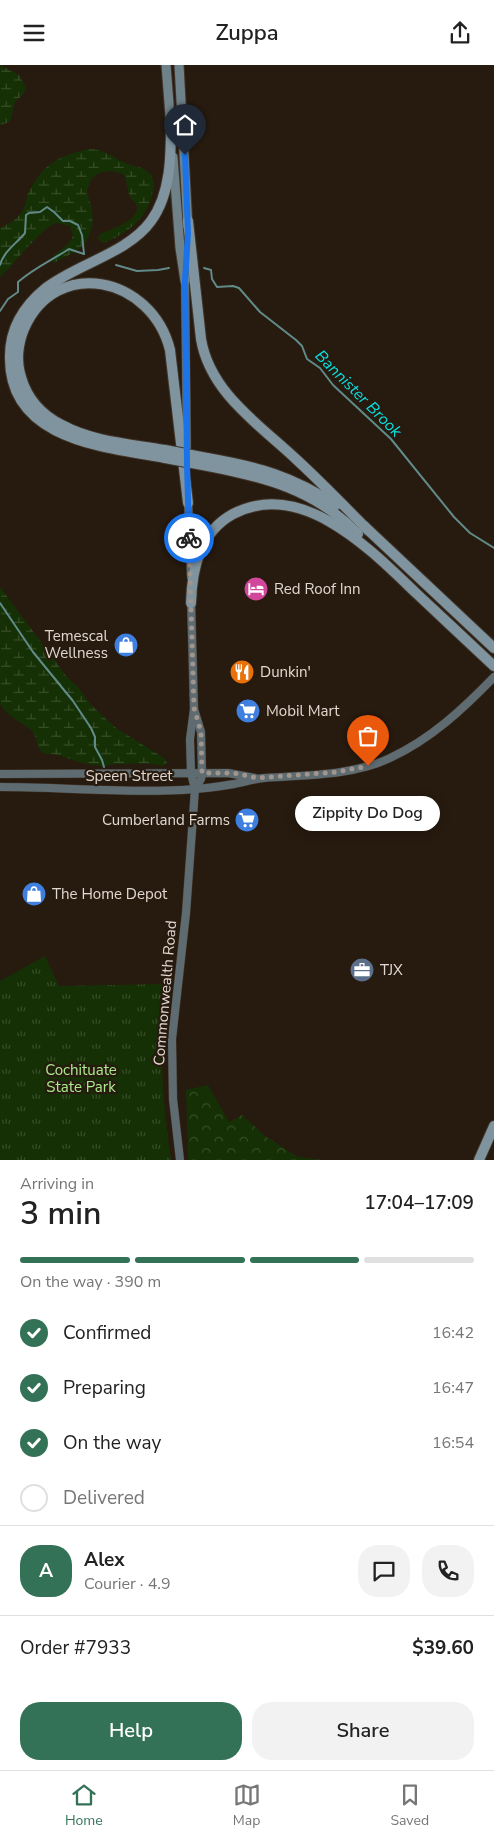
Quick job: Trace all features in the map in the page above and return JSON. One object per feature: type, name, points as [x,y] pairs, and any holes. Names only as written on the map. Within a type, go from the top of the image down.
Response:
[{"type":"highway","points":[[165,454],[88,444],[52,429],[32,413],[21,398],[12,377],[10,356],[16,327],[26,309],[36,297],[67,275],[133,240],[153,219],[161,203],[167,182],[171,122]]},
{"type":"highway","points":[[188,221],[200,339],[214,377],[237,405],[494,648]]},
{"type":"highway","points":[[188,503],[170,350],[165,334],[154,315],[132,295],[119,288],[104,284],[88,283],[74,285],[46,300],[28,321],[19,346],[18,361],[20,375],[34,403],[57,422],[78,433],[165,454],[207,462],[259,468],[291,479],[324,497],[369,531]]},
{"type":"highway","points":[[207,462],[260,477],[308,496],[329,509],[347,524],[387,566]]},
{"type":"highway","points":[[192,603],[195,566],[205,540],[214,528],[239,511],[253,506],[284,506],[319,516],[350,534],[387,566],[491,664]]},
{"type":"highway","points":[[479,1160],[494,1127]]},
{"type":"highway","points":[[479,1160],[494,1133]]},
{"type":"main road","points":[[166,65],[180,242],[185,281]]},
{"type":"main road","points":[[179,65],[188,221],[185,281],[188,503],[194,709],[190,730],[191,773],[195,789]]},
{"type":"main road","name":"Speen Street","points":[[0,787],[124,791],[195,789],[230,785],[257,778],[343,771],[390,759],[420,741],[467,705],[494,677]]},
{"type":"main road","points":[[194,709],[201,732],[202,773],[195,789]]},
{"type":"main road","name":"Speen Street","points":[[0,774],[234,773],[257,778]]},
{"type":"main road","name":"Commonwealth Road","points":[[180,1160],[173,1107],[173,1023],[188,888],[195,789]]},
{"type":"green space","points":[[0,65],[19,75],[26,87],[24,93],[15,102],[10,122],[0,125]]},
{"type":"green space","points":[[89,149],[98,150],[124,163],[142,168],[151,175],[153,190],[151,200],[142,217],[128,230],[112,239],[103,243],[98,239],[100,234],[129,221],[136,212],[137,207],[130,196],[124,175],[108,171],[97,174],[93,177],[88,188],[93,217],[90,234],[82,247],[53,262],[51,258],[69,243],[73,236],[70,226],[55,223],[34,241],[0,277],[0,228],[12,222],[21,213],[28,193],[46,168],[60,158]]},
{"type":"green space","points":[[0,587],[67,677],[78,687],[91,705],[116,728],[164,758],[167,761],[166,764],[163,766],[115,764],[102,766],[58,755],[45,754],[40,751],[35,735],[9,715],[0,703]]},
{"type":"green space","name":"Cochituate State Park","points":[[45,956],[59,986],[165,984],[162,1072],[171,1160],[0,1160],[0,981]]},
{"type":"green space","points":[[208,1085],[229,1122],[242,1115],[265,1136],[298,1157],[324,1160],[188,1160],[186,1090]]},
{"type":"waterway","points":[[0,265],[7,252],[25,233],[26,215],[40,212],[47,207],[63,221],[70,221],[78,225],[82,235],[84,254]]},
{"type":"waterway","name":"Bannister Brook","points":[[0,311],[8,299],[18,292],[18,282],[30,272],[69,249],[84,254]]},
{"type":"waterway","name":"Bannister Brook","points":[[116,265],[137,271],[169,268]]},
{"type":"waterway","name":"Bannister Brook","points":[[204,268],[211,270],[212,279],[217,287],[233,286],[239,288],[260,312],[296,340],[302,346],[307,359],[320,368],[333,385],[391,439],[454,517],[470,533],[494,548]]},
{"type":"waterway","points":[[0,603],[33,652],[73,701],[91,728],[95,737],[95,747],[104,767]]},
{"type":"way so far","points":[[189,538],[194,708],[201,732],[202,773],[234,773],[257,778],[337,772],[368,766]]},
{"type":"place","name":"Red Roof Inn","points":[[256,589]]},
{"type":"place","name":"Temescal Wellness","points":[[126,645]]},
{"type":"place","name":"Dunkin'","points":[[242,672]]},
{"type":"place","name":"Mobil Mart","points":[[248,711]]},
{"type":"place","name":"Zippity Do Dog","points":[[368,766]]},
{"type":"place","name":"Cumberland Farms","points":[[247,820]]},
{"type":"place","name":"The Home Depot","points":[[34,894]]},
{"type":"place","name":"TJX","points":[[362,970]]},
{"type":"route","points":[[185,155],[188,233],[185,281],[189,538]]}]
